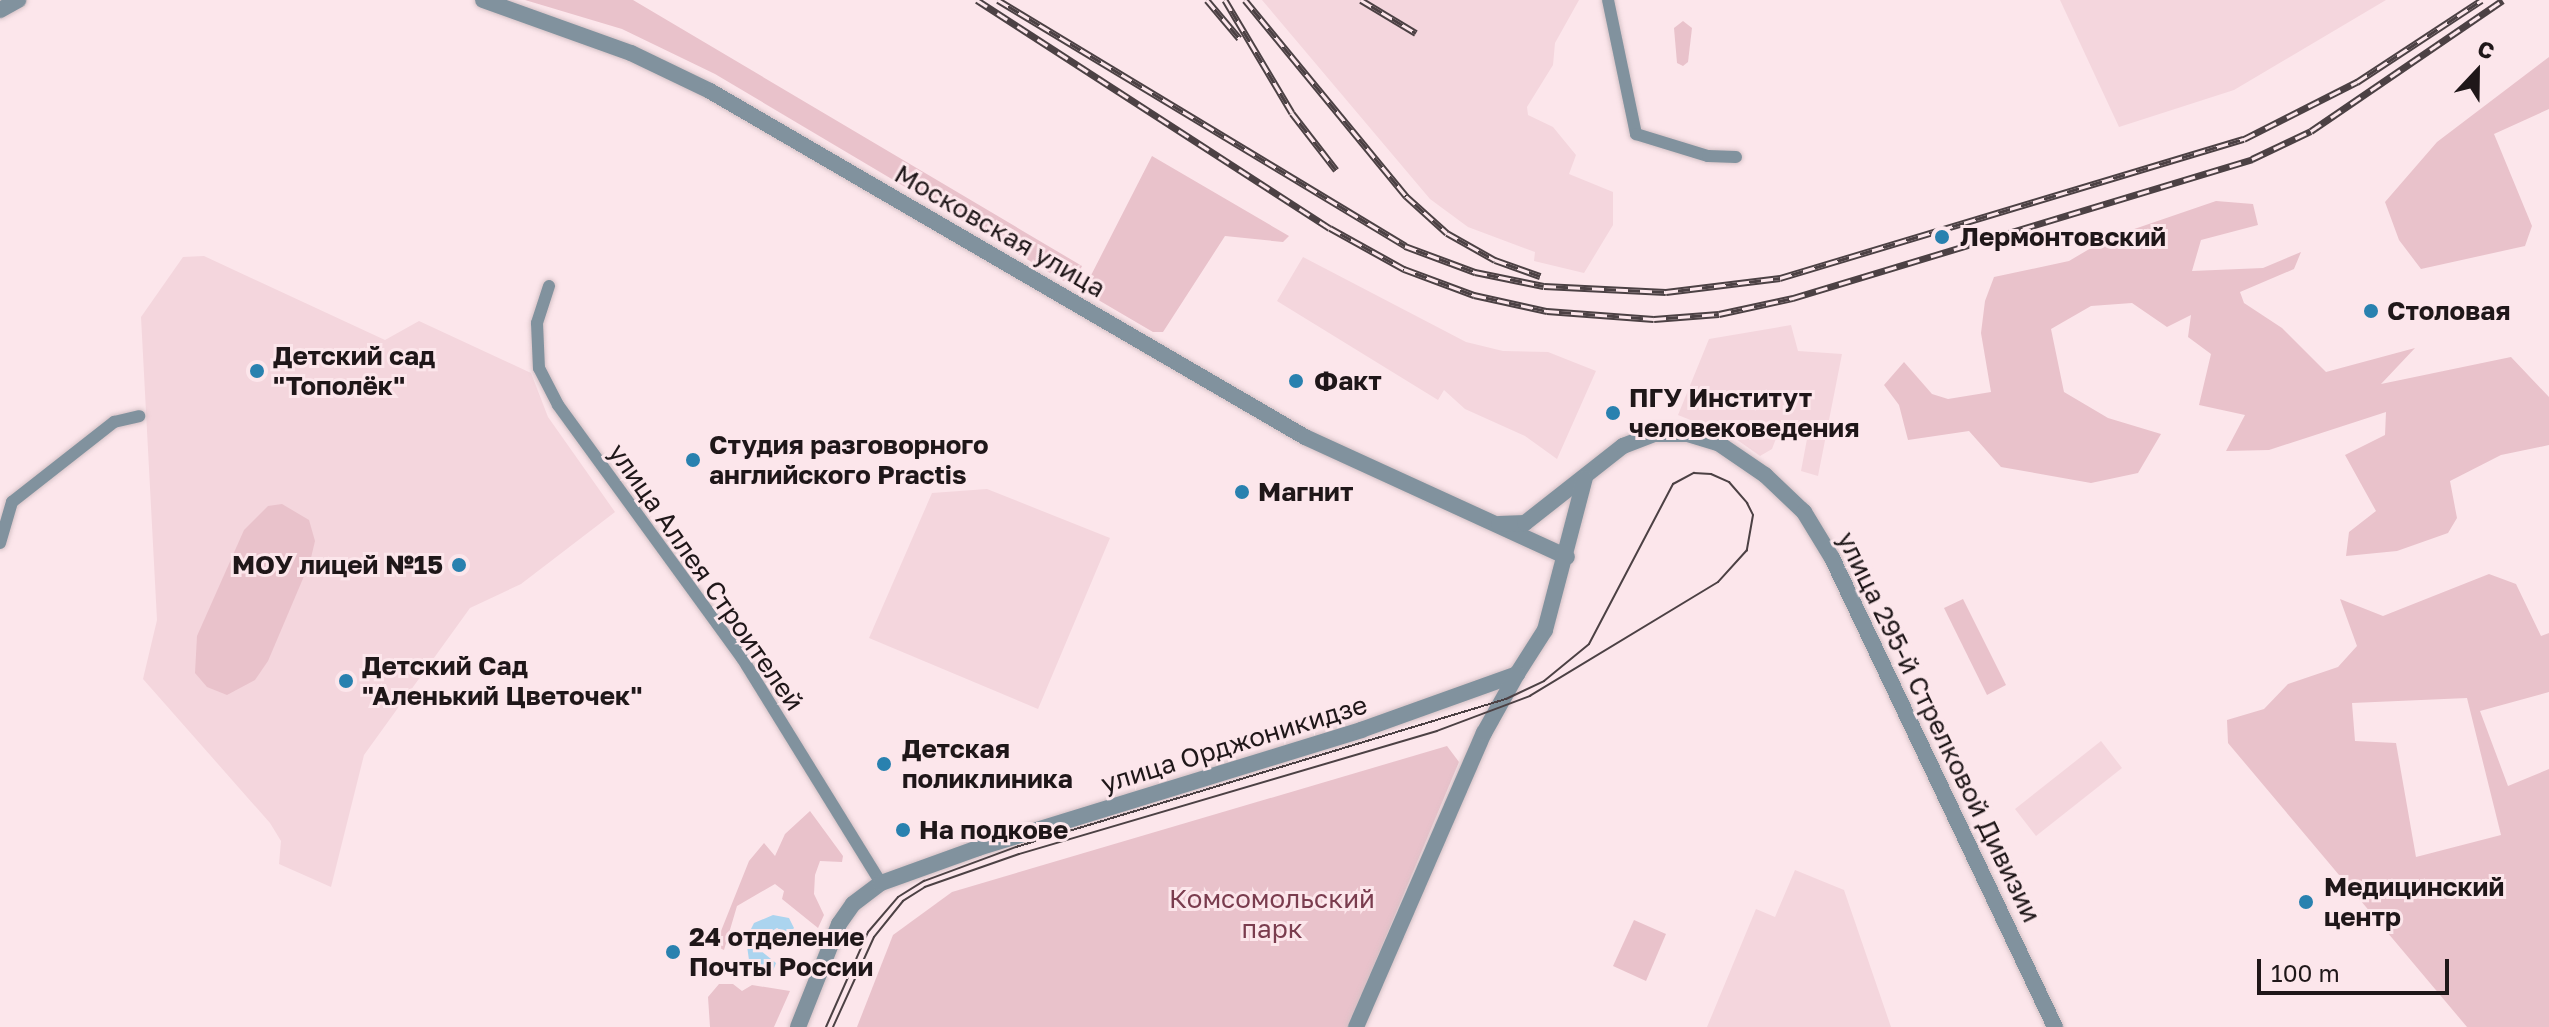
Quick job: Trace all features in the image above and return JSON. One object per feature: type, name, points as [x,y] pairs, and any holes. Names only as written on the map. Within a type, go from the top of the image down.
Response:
[{"type":"street","points":[[0,10],[18,0]]},
{"type":"street","name":"Московская улица","points":[[483,0],[604,42],[710,91],[1305,437],[1567,557]]},
{"type":"street","points":[[1608,0],[1636,134],[1708,156],[1736,157]]},
{"type":"street","name":"улица Аллея Строителей","points":[[549,286],[537,323],[539,368],[558,405],[742,658],[881,883]]},
{"type":"street","points":[[0,543],[12,502],[114,422],[139,416]]},
{"type":"street","name":"улица 295-й Стрелковой Дивизии","points":[[1585,478],[1641,437],[1688,434],[1732,451],[1804,512],[1866,625],[1904,717],[2055,1027]]},
{"type":"street","points":[[1356,1027],[1484,733],[1545,630],[1567,557],[1585,478]]},
{"type":"street","name":"Московская улица","points":[[1485,522],[1525,523],[1585,478]]},
{"type":"street","name":"улица Орджоникидзе","points":[[798,1027],[839,924],[853,904],[881,883],[978,848],[1361,730],[1517,674]]},
{"type":"shaded area","points":[[1262,0],[1579,0],[1555,43],[1553,65],[1527,107],[1528,115],[1553,127],[1576,155],[1569,174],[1613,192],[1613,225],[1584,273],[1534,261],[1535,252],[1468,227],[1430,199]]},
{"type":"shaded area","points":[[2060,0],[2386,0],[2234,90],[2119,127]]},
{"type":"shaded area","points":[[204,256],[385,340],[419,321],[531,373],[548,417],[615,512],[521,584],[470,608],[364,755],[331,887],[279,864],[281,841],[270,823],[143,679],[157,620],[141,317],[183,257]]},
{"type":"shaded area","points":[[1303,257],[1466,342],[1503,351],[1548,352],[1596,371],[1557,459],[1525,436],[1465,409],[1444,390],[1438,400],[1277,301]]},
{"type":"shaded area","points":[[1791,325],[1798,351],[1842,354],[1818,476],[1801,471],[1807,439],[1780,428],[1772,449],[1760,456],[1733,437],[1678,415],[1709,339]]},
{"type":"shaded area","points":[[987,489],[1110,538],[1038,709],[869,638],[932,493]]},
{"type":"shaded area","points":[[2101,741],[2122,768],[2036,836],[2015,809]]},
{"type":"shaded area","points":[[1795,870],[1844,890],[1891,1027],[1707,1027],[1756,909],[1775,917]]},
{"type":"green space","points":[[525,0],[633,0],[1082,266],[1072,286],[715,74],[622,29]]},
{"type":"green space","points":[[1683,21],[1692,28],[1688,62],[1683,66],[1677,63],[1674,28]]},
{"type":"green space","points":[[2549,57],[2549,109],[2494,134],[2532,226],[2525,246],[2421,269],[2399,240],[2385,202],[2437,142]]},
{"type":"green space","points":[[1152,156],[1289,236],[1283,242],[1225,236],[1163,332],[1153,332],[1083,291]]},
{"type":"green space","points":[[2216,201],[2253,204],[2258,225],[2201,240],[2192,271],[2263,268],[2301,252],[2294,269],[2240,292],[2244,303],[2282,328],[2326,372],[2415,348],[2381,384],[2511,357],[2549,397],[2549,445],[2501,455],[2450,481],[2457,518],[2448,533],[2397,551],[2346,556],[2349,532],[2376,511],[2345,455],[2385,435],[2386,412],[2269,450],[2226,451],[2245,415],[2199,405],[2211,354],[2188,337],[2191,315],[2167,327],[2132,303],[2091,306],[2051,329],[2064,392],[2108,418],[2161,434],[2138,473],[2091,483],[2001,467],[1969,431],[1908,440],[1899,405],[1884,385],[1904,362],[1932,394],[1948,399],[1991,392],[1981,333],[1985,301],[1994,277],[2069,261],[2108,238]]},
{"type":"green space","points":[[282,504],[309,520],[315,541],[310,562],[268,661],[255,680],[227,695],[207,687],[195,673],[197,636],[244,530],[268,506]]},
{"type":"green space","points":[[2489,574],[2516,584],[2541,636],[2549,633],[2549,692],[2480,711],[2508,786],[2549,769],[2549,1027],[2467,1027],[2228,743],[2227,720],[2264,709],[2288,684],[2338,667],[2357,646],[2340,599],[2383,616]],"holes":[[[2467,698],[2501,835],[2416,857],[2396,743],[2355,741],[2352,703]]]},
{"type":"green space","points":[[1963,599],[2006,685],[1987,695],[1944,608]]},
{"type":"green space","name":"Комсомольский парк","points":[[1447,746],[1459,762],[1348,1027],[857,1027],[893,935],[952,892]]},
{"type":"green space","points":[[810,811],[843,856],[842,862],[820,861],[815,875],[814,894],[824,915],[818,928],[782,899],[784,891],[775,884],[737,906],[724,950],[715,946],[749,861],[764,843],[775,856],[785,834]]},
{"type":"green space","points":[[1634,920],[1666,934],[1646,981],[1613,966]]},
{"type":"green space","points":[[719,984],[733,984],[742,991],[752,985],[790,991],[774,1027],[710,1027],[708,997]]},
{"type":"water","points":[[773,915],[789,918],[794,928],[788,935],[777,928],[765,935],[761,951],[776,963],[773,971],[763,974],[749,960],[746,939],[754,923]]},
{"type":"tram line","points":[[826,1027],[868,932],[898,897],[924,881],[1016,847],[1506,699],[1544,681],[1589,644],[1673,484],[1694,473],[1711,474],[1729,482],[1747,503],[1753,515],[1747,550],[1718,582],[1530,696],[1437,731],[1019,854],[925,887],[903,901],[874,937],[833,1027]]},
{"type":"railway","points":[[977,0],[1330,228],[1404,269],[1474,295],[1547,311],[1654,319],[1719,314],[1793,298],[2252,159],[2311,131],[2503,0]]},
{"type":"railway","points":[[998,0],[1405,246],[1475,272],[1544,286],[1666,292],[1780,278],[2244,139],[2357,82],[2482,0]]},
{"type":"railway","points":[[1207,0],[1239,38]]},
{"type":"railway","points":[[1225,0],[1292,113],[1336,170]]},
{"type":"railway","points":[[1245,0],[1406,196],[1447,233],[1495,260],[1540,276]]},
{"type":"railway","points":[[1361,0],[1416,33]]},
{"type":"place","name":"Лермонтовский","points":[[1942,237]]},
{"type":"place","name":"Столовая","points":[[2371,311]]},
{"type":"place","name":"Детский сад \"Тополёк\"","points":[[257,371]]},
{"type":"place","name":"Факт","points":[[1296,381]]},
{"type":"place","name":"ПГУ Институт человековедения","points":[[1613,413]]},
{"type":"place","name":"Студия разговорного английского Practis","points":[[693,460]]},
{"type":"place","name":"Магнит","points":[[1242,492]]},
{"type":"place","name":"МОУ лицей №15","points":[[459,565]]},
{"type":"place","name":"Детский Сад \"Аленький Цветочек\"","points":[[346,681]]},
{"type":"place","name":"Детская поликлиника","points":[[884,764]]},
{"type":"place","name":"На подкове","points":[[903,830]]},
{"type":"place","name":"Медицинский центр","points":[[2306,902]]},
{"type":"place","name":"24 отделение Почты России","points":[[673,952]]}]
